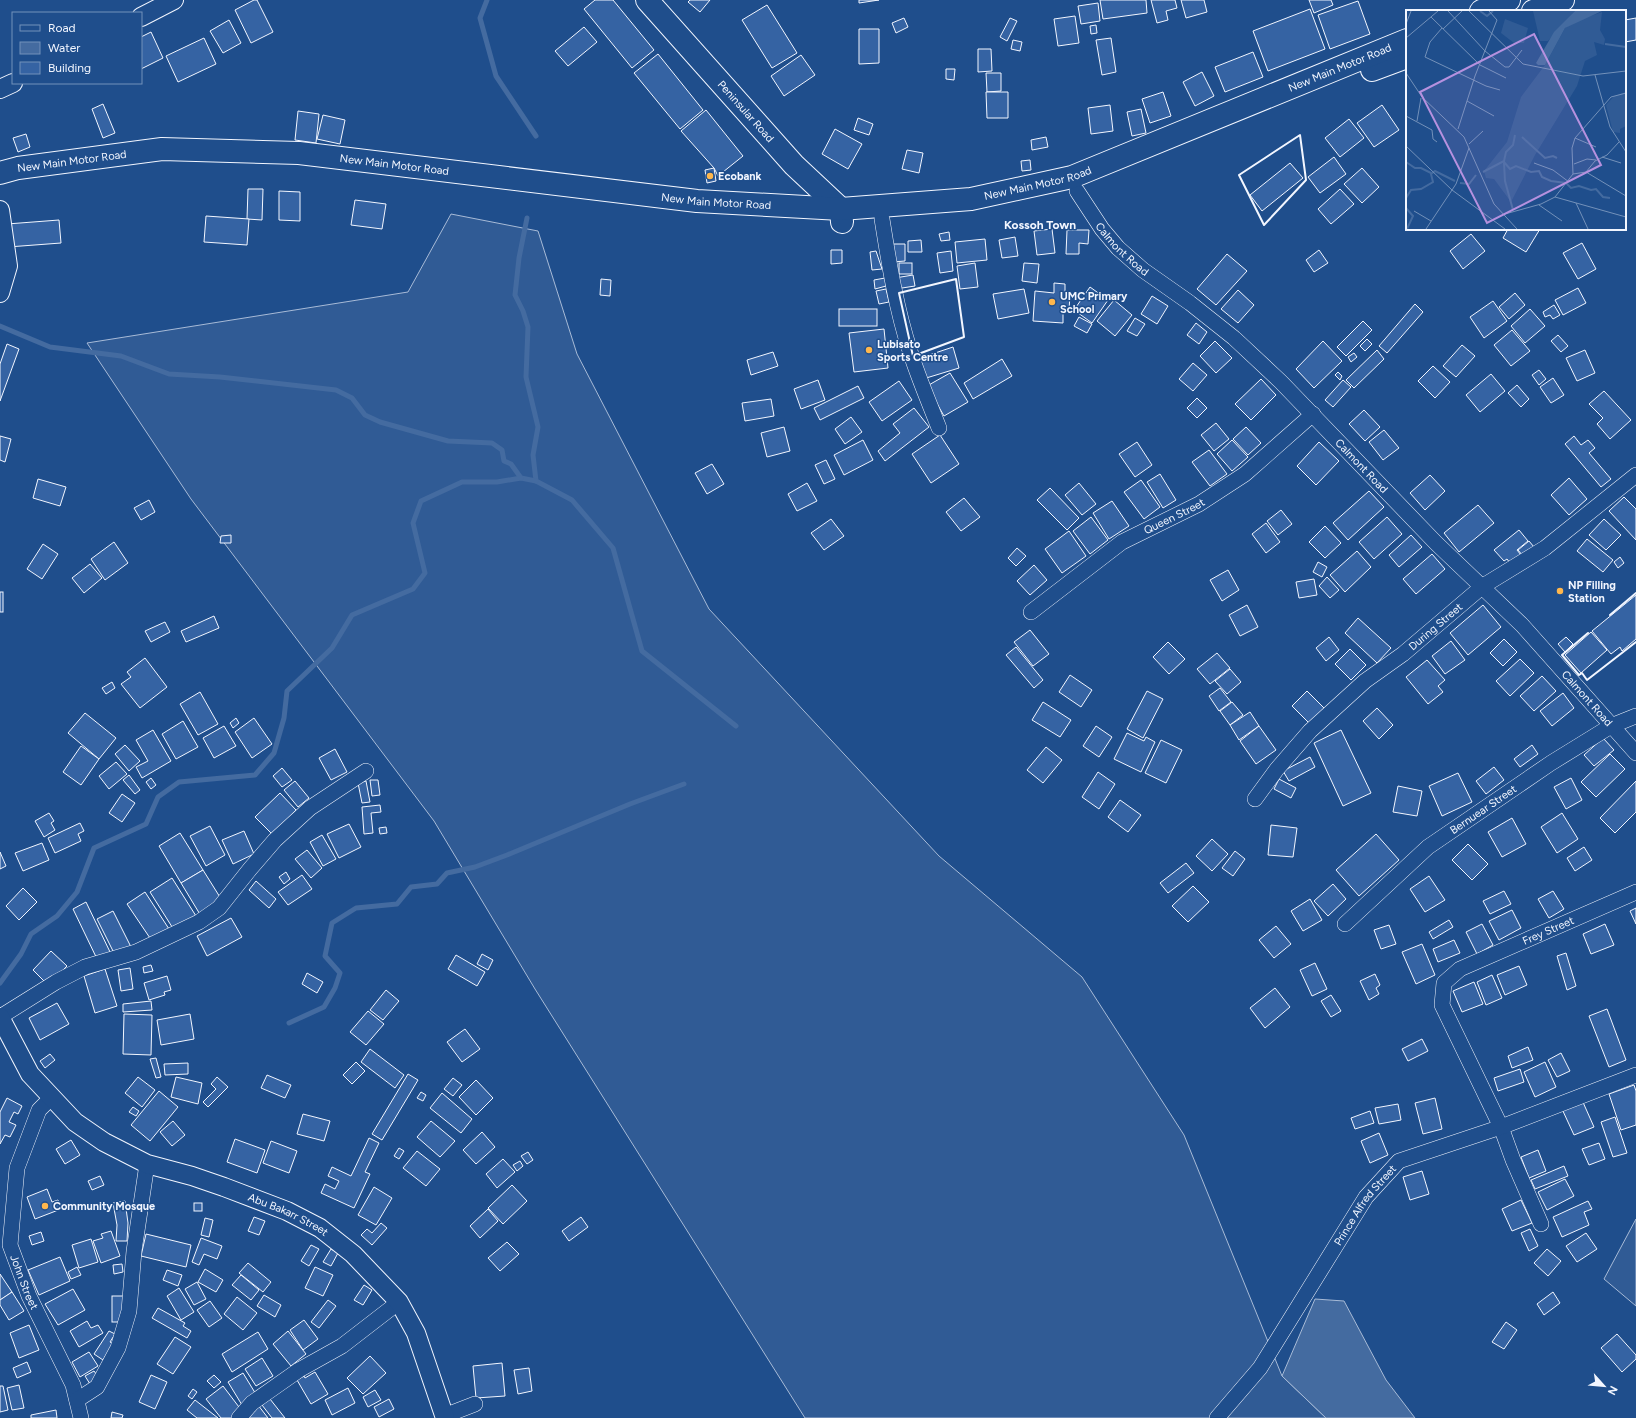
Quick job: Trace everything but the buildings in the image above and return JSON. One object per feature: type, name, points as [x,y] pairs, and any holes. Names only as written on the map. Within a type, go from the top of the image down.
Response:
[{"type":"main road","name":"Peninsular Road","points":[[647,0],[794,165],[841,215]]},
{"type":"main road","points":[[1484,10],[1509,0]]},
{"type":"main road","points":[[1536,10],[1563,0]]},
{"type":"main road","name":"New Main Motor Road","points":[[0,188],[22,182],[162,163],[298,168],[457,185],[696,216],[841,215],[971,199],[1072,177],[1406,40]]},
{"type":"main road","name":"New Main Motor Road","points":[[0,173],[18,168],[162,149],[299,153],[698,201],[882,219],[973,212],[1077,191],[1406,57]]},
{"type":"street","points":[[142,16],[174,0]]},
{"type":"street","points":[[0,89],[12,83]]},
{"type":"street","name":"Calmont Road","points":[[1077,191],[1102,229],[1118,248],[1143,270],[1190,303],[1234,338],[1282,382],[1436,543],[1483,586],[1522,625],[1636,754]]},
{"type":"street","points":[[0,210],[8,266],[0,293]]},
{"type":"street","points":[[882,219],[889,264],[909,349],[918,377],[939,428]]},
{"type":"street","name":"Queen Street","points":[[1032,612],[1122,542],[1199,504],[1245,474],[1313,414]]},
{"type":"street","name":"During Street","points":[[1254,799],[1277,768],[1316,726],[1365,681],[1403,654],[1483,586],[1545,548],[1636,475]]},
{"type":"street","name":"Bernuear Street","points":[[1345,924],[1428,847],[1551,763],[1611,726],[1636,716]]},
{"type":"street","points":[[0,1017],[56,982],[85,967],[136,952],[199,922],[219,908],[275,840],[310,808],[366,771]]},
{"type":"street","name":"Frey Street","points":[[1540,1224],[1501,1127],[1442,1006],[1444,983],[1460,969],[1636,892]]},
{"type":"street","name":"Abu Bakarr Street","points":[[0,1017],[30,1074],[75,1122],[104,1142],[147,1164],[224,1186],[287,1211],[320,1228],[353,1254],[400,1302],[416,1333],[445,1417]]},
{"type":"street","name":"Prince Alfred Street","points":[[1217,1418],[1260,1368],[1366,1197],[1399,1161],[1501,1127],[1636,1075]]},
{"type":"street","name":"John Street","points":[[51,1098],[39,1110],[17,1168],[5,1247],[73,1385],[81,1418]]},
{"type":"street","points":[[77,1400],[97,1387],[118,1348],[127,1319],[134,1251],[147,1164]]},
{"type":"street","points":[[239,1418],[252,1403],[298,1370],[342,1346],[400,1302]]},
{"type":"street","points":[[445,1417],[475,1404]]},
{"type":"shaded area","points":[[451,214],[538,231],[577,354],[709,609],[939,856],[1082,977],[1184,1135],[1282,1376],[1326,1418],[805,1418],[535,989],[434,821],[191,499],[87,343],[408,292]]},
{"type":"shaded area","points":[[1636,1219],[1636,1306],[1604,1279]]},
{"type":"water","points":[[1315,1299],[1344,1301],[1386,1380],[1415,1418],[1326,1418],[1282,1376]]},
{"type":"waterway","points":[[487,0],[480,18],[496,76],[536,136]]},
{"type":"waterway","points":[[527,218],[519,258],[515,295],[523,311],[528,327],[526,377],[538,427],[533,455],[536,481],[572,500],[613,548],[642,651],[736,726]]},
{"type":"waterway","points":[[0,326],[50,347],[121,356],[169,374],[220,377],[336,390],[352,398],[365,415],[380,422],[448,441],[492,443],[502,450],[504,461],[511,464],[521,478],[536,481]]},
{"type":"waterway","points":[[0,983],[21,954],[31,934],[57,916],[77,892],[94,848],[146,824],[158,797],[179,782],[255,775],[274,753],[284,718],[287,691],[332,648],[352,615],[413,589],[425,573],[413,523],[421,501],[462,482],[497,482],[521,478]]},
{"type":"waterway","points":[[289,1023],[324,1007],[335,988],[340,973],[325,956],[332,923],[356,908],[397,904],[411,887],[437,884],[447,873],[475,867],[507,855],[630,804],[684,784]]},
{"type":"wall","points":[[1300,135],[1306,180],[1264,225],[1239,175],[1300,135]]},
{"type":"wall","points":[[956,279],[964,337],[913,356],[899,293],[956,279]]},
{"type":"wall","points":[[1610,615],[1636,593]]},
{"type":"wall","points":[[1588,633],[1562,655],[1579,675],[1582,673],[1587,680],[1636,642]]},
{"type":"place","name":"Ecobank","points":[[710,176]]},
{"type":"place","name":"UMC Primary School","points":[[1052,302]]},
{"type":"place","name":"Lubisato Sports Centre","points":[[869,350]]},
{"type":"place","name":"NP Filling Station","points":[[1560,591]]},
{"type":"place","name":"Community Mosque","points":[[45,1206]]},
{"type":"district","name":"Kossoh Town","points":[[1040,225]]}]
